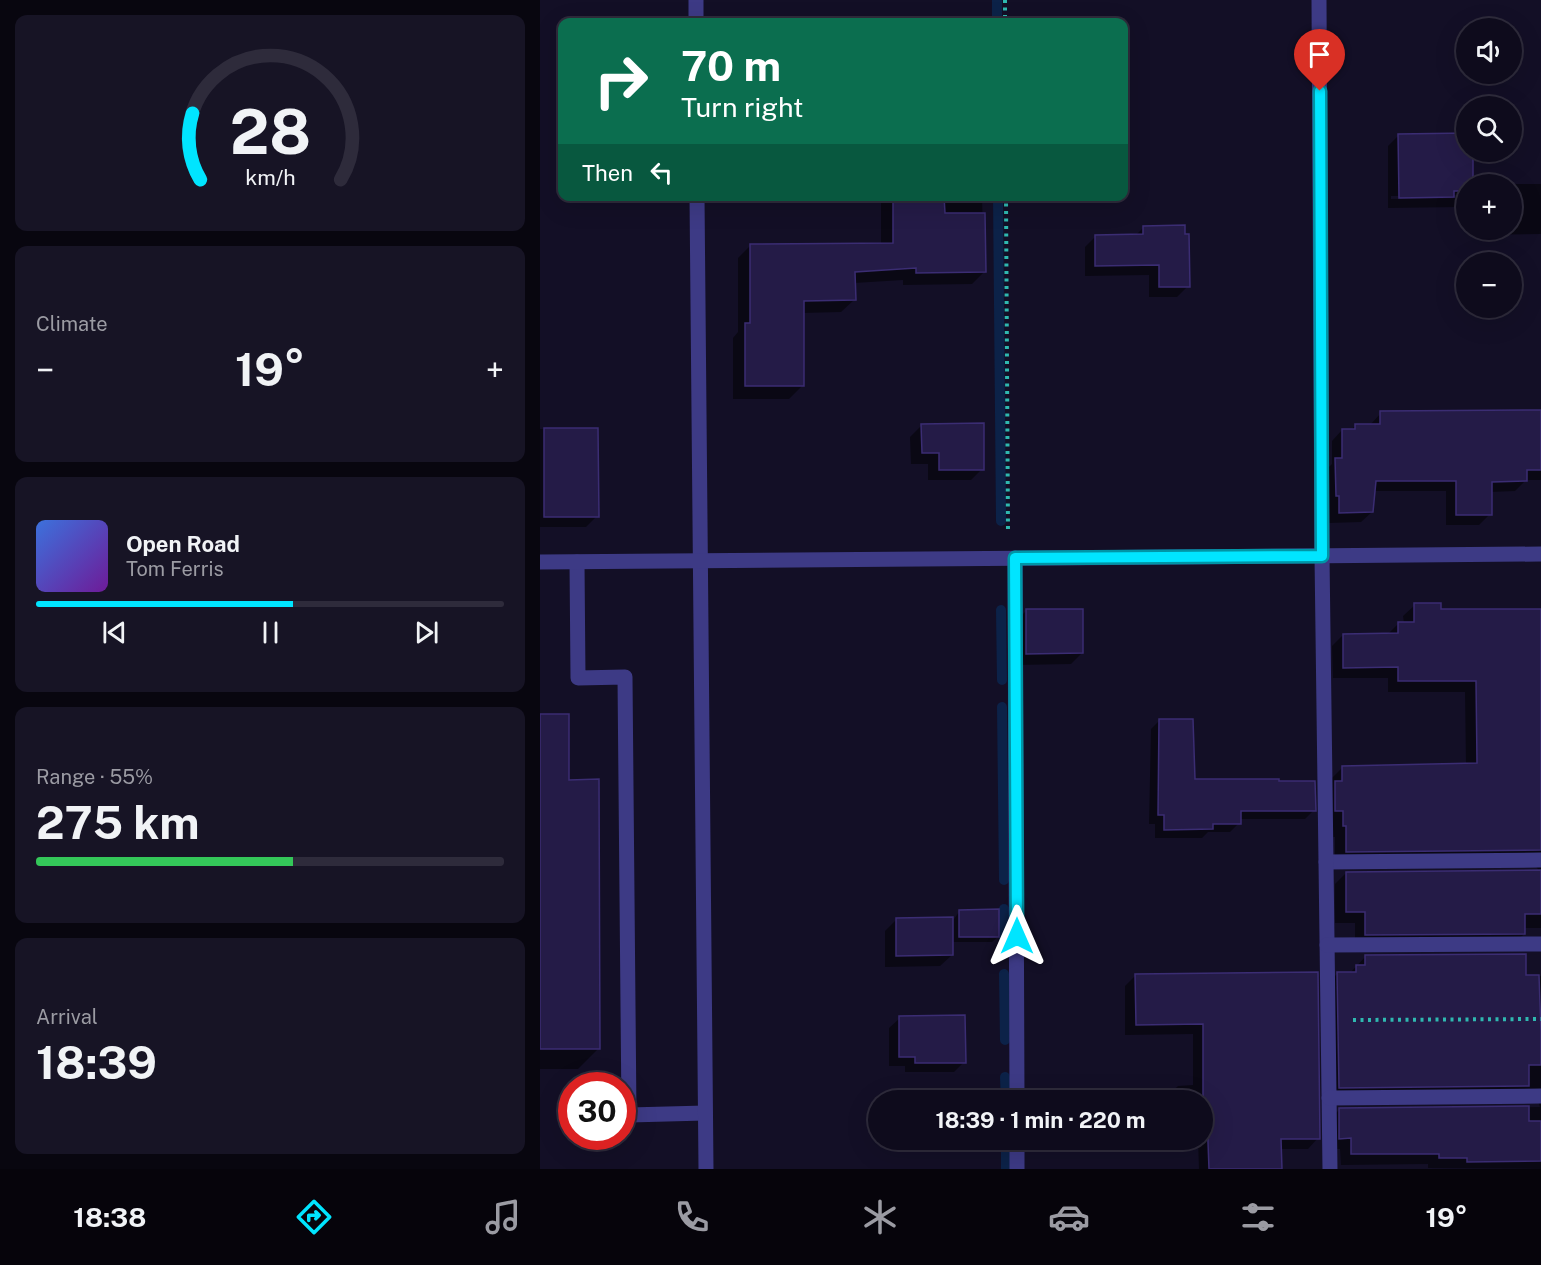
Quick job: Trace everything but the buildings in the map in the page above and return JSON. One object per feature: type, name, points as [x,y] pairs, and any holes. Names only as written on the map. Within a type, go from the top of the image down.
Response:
[{"type":"street","points":[[696,0],[696,18]]},
{"type":"street","points":[[1319,0],[1322,556],[1330,1169]]},
{"type":"street","points":[[697,201],[706,1169]]},
{"type":"street","points":[[540,562],[1541,554]]},
{"type":"street","points":[[1012,558],[1017,1090]]},
{"type":"street","points":[[577,562],[578,678],[625,677],[629,1115],[705,1113]]},
{"type":"street","points":[[1326,862],[1540,860]]},
{"type":"street","points":[[1327,945],[1541,944]]},
{"type":"street","points":[[1329,1098],[1541,1096]]},
{"type":"street","points":[[1017,1150],[1017,1169]]},
{"type":"path","points":[[1005,0],[1005,18]]},
{"type":"path","points":[[1006,201],[1012,558]]},
{"type":"path","points":[[1328,1021],[1541,1019]]},
{"type":"waterway","points":[[997,0],[997,18]]},
{"type":"waterway","points":[[998,201],[1001,521]]},
{"type":"waterway","points":[[1001,610],[1002,680]]},
{"type":"waterway","points":[[1002,707],[1004,880]]},
{"type":"waterway","points":[[1004,909],[1004,940]]},
{"type":"waterway","points":[[1004,974],[1005,1040]]},
{"type":"waterway","points":[[1005,1077],[1006,1090]]},
{"type":"waterway","points":[[1006,1150],[1006,1169]]},
{"type":"route","points":[[1017,936],[1015,558],[1322,556],[1320,91]]}]
